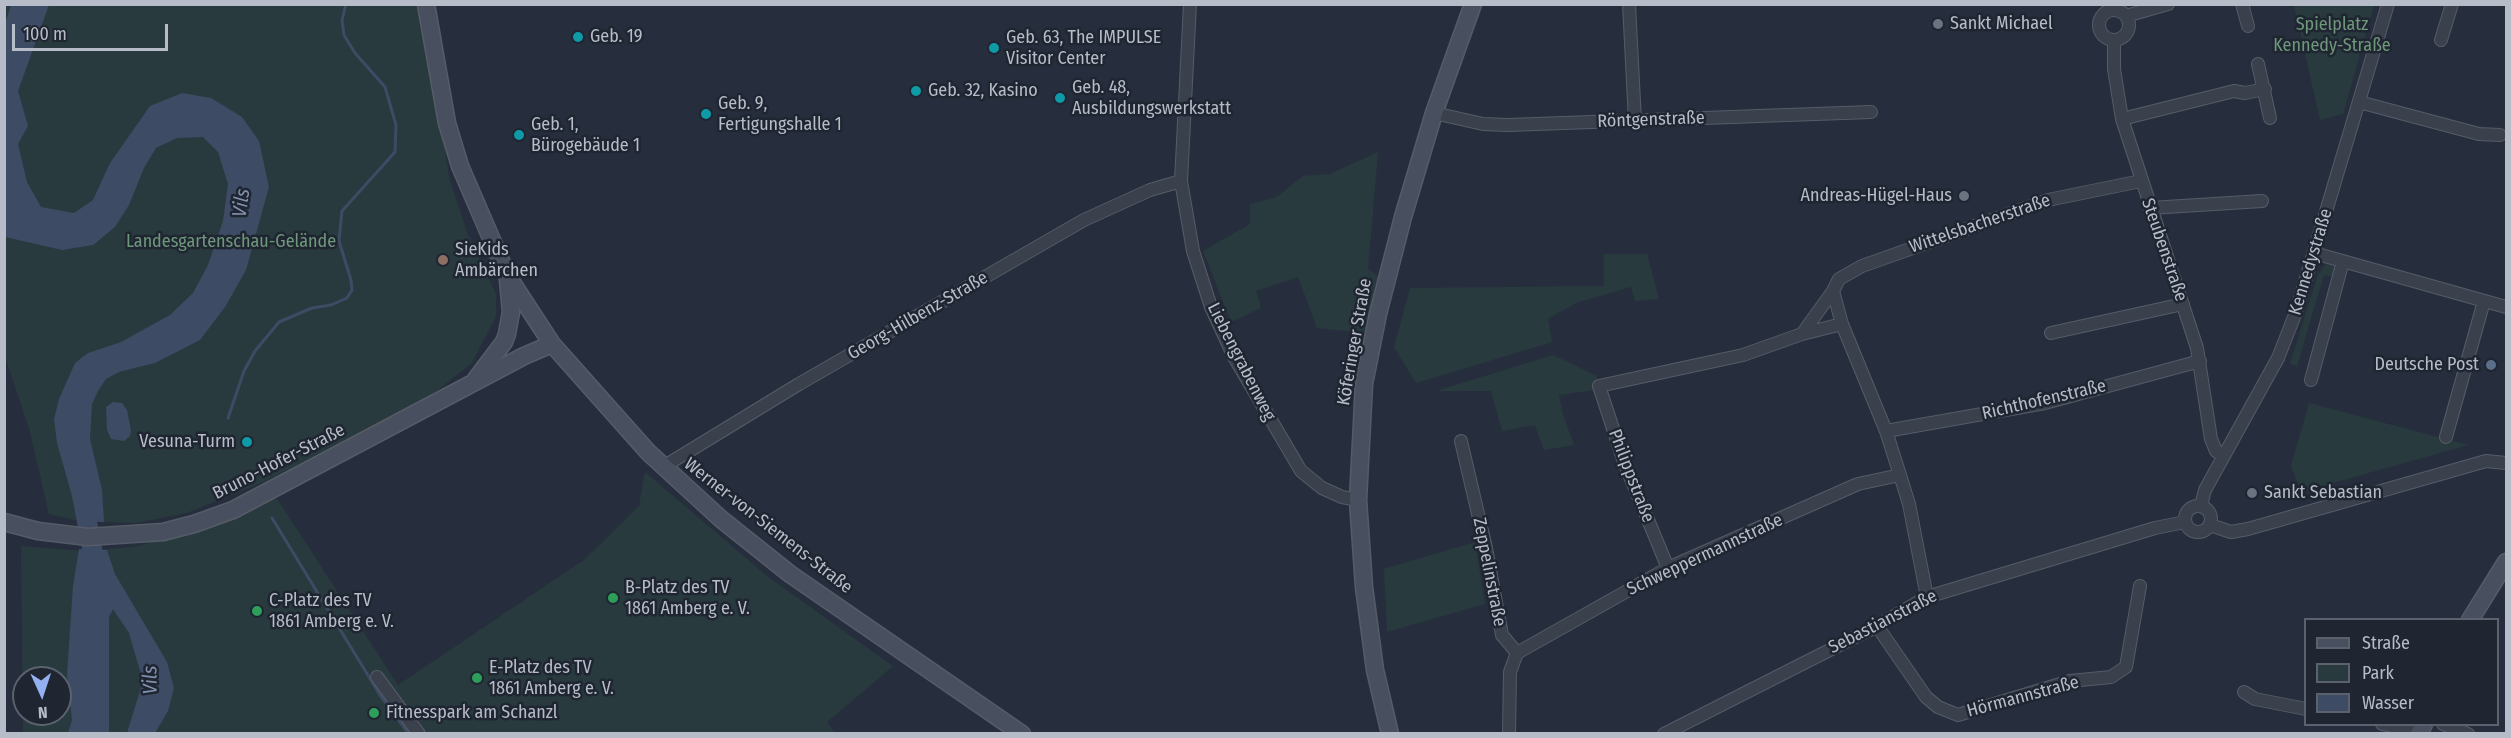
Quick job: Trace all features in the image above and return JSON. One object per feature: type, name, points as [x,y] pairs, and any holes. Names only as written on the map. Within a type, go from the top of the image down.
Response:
[{"type":"street","name":"Werner-von-Siemens-Straße","points":[[426,4],[447,123],[460,166],[507,275],[552,344],[663,468],[721,519],[790,574],[1022,734]]},
{"type":"street","name":"Liebengrabenweg","points":[[1190,4],[1181,182],[1193,251],[1211,307],[1239,366],[1301,471],[1322,488],[1341,497],[1358,500]]},
{"type":"street","name":"Köferinger Straße","points":[[1390,734],[1368,629],[1358,500],[1359,443],[1368,361],[1388,274],[1434,113],[1473,4]]},
{"type":"street","points":[[1629,4],[1635,121]]},
{"type":"street","points":[[2126,16],[2129,21],[2128,32],[2114,41],[2102,34],[2100,21],[2111,10],[2126,16],[2168,4]]},
{"type":"street","points":[[2242,4],[2248,27]]},
{"type":"street","name":"Kennedystraße","points":[[2201,506],[2205,490],[2278,358],[2296,312],[2388,4]]},
{"type":"street","points":[[2441,40],[2452,4]]},
{"type":"street","name":"Steubenstraße","points":[[2114,41],[2114,69],[2122,119],[2140,181],[2200,361],[2211,439],[2216,451],[2224,456]]},
{"type":"street","points":[[2258,64],[2270,118]]},
{"type":"street","points":[[2122,119],[2234,91],[2245,93],[2265,89]]},
{"type":"street","points":[[2360,102],[2479,134],[2500,135]]},
{"type":"street","name":"Röntgenstraße","points":[[1434,113],[1451,118],[1500,125],[1871,112]]},
{"type":"street","name":"Wittelsbacherstraße","points":[[1802,333],[1833,291],[1839,279],[1862,266],[2048,200],[2140,181]]},
{"type":"street","name":"Georg-Hilbenz-Straße","points":[[663,468],[799,384],[1084,220],[1150,190],[1181,182]]},
{"type":"street","points":[[2150,208],[2262,201]]},
{"type":"street","points":[[2314,253],[2506,307]]},
{"type":"street","points":[[2311,380],[2343,261]]},
{"type":"street","points":[[470,386],[504,342],[507,334],[512,312],[507,275]]},
{"type":"street","points":[[1833,291],[1842,324],[1886,431],[1909,504],[1927,597]]},
{"type":"street","points":[[2446,437],[2484,301]]},
{"type":"street","points":[[2051,333],[2182,304]]},
{"type":"street","points":[[1802,333],[1842,324]]},
{"type":"street","name":"Philippstraße","points":[[1668,568],[1624,462],[1599,386],[1601,383],[1743,355],[1802,333]]},
{"type":"street","name":"Bruno-Hofer-Straße","points":[[4,522],[38,531],[88,537],[134,535],[194,524],[233,510],[552,344]]},
{"type":"street","name":"Richthofenstraße","points":[[1886,431],[2045,403],[2200,361]]},
{"type":"street","name":"Zeppelinstraße","points":[[1461,441],[1486,548],[1502,635],[1517,653]]},
{"type":"street","points":[[2210,525],[2231,532],[2248,529],[2486,461],[2506,464]]},
{"type":"street","name":"Schweppermannstraße","points":[[1517,653],[1668,568],[1858,484],[1900,475]]},
{"type":"street","points":[[2201,506],[2210,512],[2210,525],[2204,531],[2196,532],[2189,529],[2184,522],[2189,509],[2201,506]]},
{"type":"street","name":"Sebastianstraße","points":[[1664,734],[1877,626],[1927,597],[2155,528],[2184,522]]},
{"type":"street","points":[[2472,618],[2502,580],[2506,562]]},
{"type":"street","name":"Hörmannstraße","points":[[1877,626],[1926,697],[1938,708],[1958,715],[2070,681],[2111,677],[2126,667],[2140,586]]},
{"type":"street","points":[[1509,734],[1510,672],[1517,653]]},
{"type":"street","points":[[377,677],[419,734]]},
{"type":"street","points":[[2244,692],[2255,699],[2304,709]]},
{"type":"street","points":[[2395,726],[2421,730]]},
{"type":"street","points":[[2448,726],[2468,734]]},
{"type":"green space","name":"Landesgartenschau-Gelände","points":[[4,5],[423,5],[449,177],[467,232],[496,294],[496,316],[472,363],[433,394],[266,481],[187,513],[137,523],[79,521],[49,514],[29,428],[5,357]]},
{"type":"green space","name":"Spielplatz Kennedy-Straße","points":[[2294,5],[2374,5],[2343,114],[2320,120]]},
{"type":"green space","points":[[1378,152],[1368,269],[1378,276],[1365,333],[1317,328],[1298,277],[1256,291],[1261,308],[1231,322],[1203,251],[1250,224],[1250,204],[1277,197],[1303,176],[1330,174]]},
{"type":"green space","points":[[1604,254],[1647,254],[1659,299],[1635,301],[1631,287],[1579,302],[1548,318],[1552,342],[1416,383],[1394,347],[1410,288],[1604,286]]},
{"type":"green space","points":[[2326,264],[2335,266],[2335,277],[2324,275],[2297,366],[2290,364],[2318,274]]},
{"type":"green space","points":[[1553,355],[1597,376],[1593,390],[1559,395],[1563,415],[1574,445],[1544,450],[1535,425],[1502,431],[1491,391],[1436,391]]},
{"type":"green space","points":[[2309,403],[2468,445],[2301,492],[2291,466]]},
{"type":"green space","points":[[645,472],[767,576],[893,666],[827,722],[835,733],[23,733],[23,726],[72,726],[72,666],[22,666],[21,546],[83,551],[133,547],[197,532],[274,494],[398,685],[584,560],[639,506]]},
{"type":"green space","points":[[1475,542],[1485,604],[1387,632],[1384,569]]},
{"type":"water","points":[[11,5],[49,5],[18,91],[28,126],[18,144],[27,182],[41,207],[74,213],[93,200],[110,163],[150,106],[182,93],[211,98],[242,117],[259,141],[269,187],[246,270],[225,307],[200,340],[155,363],[119,372],[106,379],[98,391],[92,404],[90,439],[102,490],[104,522],[79,521],[57,443],[54,419],[59,399],[75,363],[88,353],[121,342],[170,315],[193,293],[208,265],[223,221],[228,184],[218,152],[203,137],[177,138],[156,148],[144,168],[129,205],[115,227],[93,245],[62,250],[5,237],[4,27]]},
{"type":"water","points":[[113,402],[122,403],[127,410],[131,430],[130,436],[124,441],[111,439],[107,430],[106,407]]},
{"type":"water","points":[[79,549],[107,550],[115,574],[167,662],[174,688],[168,711],[155,733],[127,733],[143,681],[129,633],[113,609],[109,617],[109,733],[68,733],[72,726],[72,666],[68,666],[73,586]]},
{"type":"waterway","points":[[228,418],[244,371],[255,351],[279,322],[312,308],[331,305],[347,298],[352,290],[339,241],[342,211],[395,152],[396,125],[385,87],[355,53],[344,35],[342,20],[346,4]]},
{"type":"waterway","name":"Vils","points":[[82,495],[97,575]]},
{"type":"waterway","points":[[272,518],[380,695],[409,734]]},
{"type":"place","name":"Sankt Michael","points":[[1938,24]]},
{"type":"place","name":"Geb. 19","points":[[578,37]]},
{"type":"place","name":"Geb. 63, The IMPULSE Visitor Center","points":[[994,48]]},
{"type":"place","name":"Geb. 32, Kasino","points":[[916,91]]},
{"type":"place","name":"Geb. 48, Ausbildungswerkstatt","points":[[1060,98]]},
{"type":"place","name":"Geb. 9, Fertigungshalle 1","points":[[706,114]]},
{"type":"place","name":"Geb. 1, Bürogebäude 1","points":[[519,135]]},
{"type":"place","name":"Andreas-Hügel-Haus","points":[[1964,196]]},
{"type":"place","name":"SieKids Ambärchen","points":[[443,260]]},
{"type":"place","name":"Deutsche Post","points":[[2491,365]]},
{"type":"place","name":"Vesuna-Turm","points":[[247,442]]},
{"type":"place","name":"Sankt Sebastian","points":[[2252,493]]},
{"type":"place","name":"B-Platz des TV 1861 Amberg e. V.","points":[[613,598]]},
{"type":"place","name":"C-Platz des TV 1861 Amberg e. V.","points":[[257,611]]},
{"type":"place","name":"E-Platz des TV 1861 Amberg e. V.","points":[[477,678]]},
{"type":"place","name":"Fitnesspark am Schanzl","points":[[374,713]]}]
